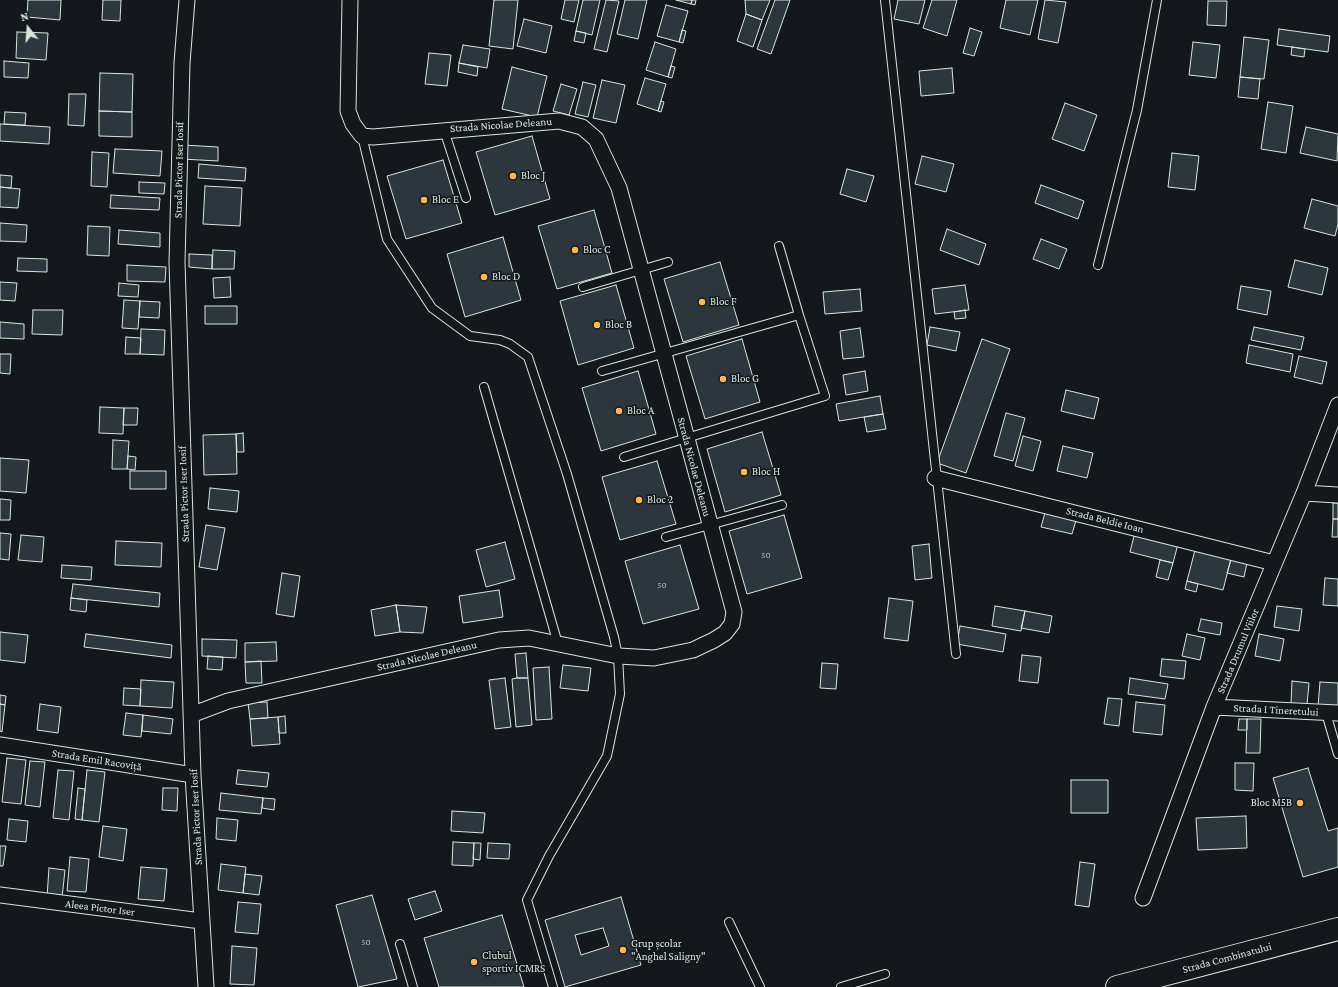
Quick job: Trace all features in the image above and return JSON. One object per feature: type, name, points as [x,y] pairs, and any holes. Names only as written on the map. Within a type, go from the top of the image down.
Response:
[{"type":"main road","name":"Strada Combinatului","points":[[1117,987],[1338,929]]},
{"type":"street","name":"Strada Pictor Iser Iosif","points":[[187,0],[182,63],[177,262],[193,775],[206,987]]},
{"type":"street","points":[[350,0],[348,111],[353,124],[362,136]]},
{"type":"street","name":"Strada Nicolae Deleanu","points":[[191,714],[228,701],[499,640],[529,638],[618,656],[654,658],[693,650],[725,633],[732,624],[734,612],[640,271],[619,188],[596,139],[582,127],[559,121],[373,137],[362,136]]},
{"type":"street","name":"Strada Drumul Viilor","points":[[1143,898],[1214,707],[1336,413]]},
{"type":"street","name":"Strada Beldie Ioan","points":[[935,478],[1274,563]]},
{"type":"street","points":[[1304,493],[1338,495]]},
{"type":"street","name":"Strada I Tineretului","points":[[1214,707],[1332,713]]},
{"type":"street","name":"Strada Emil Racoviță","points":[[0,745],[193,775]]},
{"type":"street","name":"Aleea Pictor Iser","points":[[0,895],[201,921]]},
{"type":"lane","points":[[885,0],[935,478],[956,654]]},
{"type":"lane","points":[[1098,265],[1137,110],[1156,0]]},
{"type":"lane","points":[[444,130],[466,198]]},
{"type":"lane","points":[[362,136],[387,239],[432,308],[470,336],[500,340],[510,344],[528,357],[567,474],[618,656],[620,694],[607,756],[549,856],[527,900],[553,987]]},
{"type":"lane","points":[[624,457],[825,396],[779,246]]},
{"type":"lane","points":[[583,288],[668,262]]},
{"type":"lane","points":[[602,371],[799,314]]},
{"type":"lane","points":[[484,387],[558,644]]},
{"type":"lane","points":[[666,537],[782,505]]},
{"type":"lane","points":[[1332,713],[1338,754]]},
{"type":"lane","points":[[729,922],[760,987]]},
{"type":"lane","points":[[400,944],[414,987]]},
{"type":"lane","points":[[841,987],[885,974]]},
{"type":"building","points":[[28,0],[61,0],[60,20],[27,17]]},
{"type":"building","points":[[103,0],[121,0],[120,21],[102,20]]},
{"type":"building","points":[[494,0],[518,0],[513,49],[489,46]]},
{"type":"building","points":[[565,0],[579,0],[574,22],[561,19]]},
{"type":"building","points":[[583,0],[600,0],[592,35],[576,31]]},
{"type":"building","points":[[606,0],[619,1],[607,52],[594,49]]},
{"type":"building","points":[[625,0],[647,0],[638,39],[617,34]]},
{"type":"building","points":[[676,0],[692,0],[691,4]]},
{"type":"building","points":[[692,0],[696,0],[695,5],[691,4]]},
{"type":"building","points":[[745,0],[770,0],[762,20],[746,14]]},
{"type":"building","points":[[775,0],[790,0],[771,54],[757,49]]},
{"type":"building","points":[[898,0],[925,0],[919,24],[894,19]]},
{"type":"building","points":[[932,0],[957,0],[947,36],[923,28]]},
{"type":"building","points":[[1006,0],[1038,0],[1030,35],[1000,28]]},
{"type":"building","points":[[1045,0],[1066,2],[1058,43],[1038,39]]},
{"type":"building","points":[[1208,1],[1227,1],[1226,26],[1207,25]]},
{"type":"building","points":[[666,5],[688,11],[679,42],[657,36]]},
{"type":"building","points":[[746,14],[762,20],[753,47],[737,41]]},
{"type":"building","points":[[524,19],[552,26],[546,53],[517,46]]},
{"type":"building","points":[[970,28],[982,32],[974,56],[963,53]]},
{"type":"building","points":[[1279,29],[1330,36],[1328,52],[1277,45]]},
{"type":"building","points":[[682,30],[686,31],[683,43],[679,42]]},
{"type":"building","points":[[576,31],[586,33],[584,43],[574,41]]},
{"type":"building","points":[[17,32],[48,33],[46,60],[16,58]]},
{"type":"building","points":[[1244,37],[1269,40],[1264,79],[1240,77]]},
{"type":"building","points":[[655,42],[676,49],[668,77],[646,70]]},
{"type":"building","points":[[1193,42],[1220,45],[1216,78],[1189,75]]},
{"type":"building","points":[[463,45],[490,49],[487,68],[459,63]]},
{"type":"building","points":[[1292,47],[1305,49],[1304,57],[1291,55]]},
{"type":"building","points":[[429,53],[451,55],[447,86],[425,84]]},
{"type":"building","points":[[4,61],[29,63],[28,78],[4,77]]},
{"type":"building","points":[[459,63],[478,67],[477,76],[458,72]]},
{"type":"building","points":[[671,66],[675,67],[672,78],[668,77]]},
{"type":"building","points":[[512,67],[547,76],[537,117],[502,109]]},
{"type":"building","points":[[952,68],[954,93],[921,96],[919,71]]},
{"type":"building","points":[[100,73],[133,74],[132,112],[99,111]]},
{"type":"building","points":[[1240,77],[1260,79],[1258,99],[1238,97]]},
{"type":"building","points":[[645,78],[666,84],[658,111],[637,104]]},
{"type":"building","points":[[602,80],[625,85],[616,123],[593,118]]},
{"type":"building","points":[[583,82],[596,85],[588,117],[575,114]]},
{"type":"building","points":[[561,84],[577,89],[569,115],[553,111]]},
{"type":"building","points":[[69,94],[86,94],[84,126],[68,125]]},
{"type":"building","points":[[661,101],[664,102],[661,112],[658,111]]},
{"type":"building","points":[[1268,102],[1293,106],[1286,153],[1261,149]]},
{"type":"building","points":[[1065,103],[1097,115],[1084,151],[1052,139]]},
{"type":"building","points":[[99,111],[132,112],[132,137],[99,136]]},
{"type":"building","points":[[5,112],[26,113],[25,125],[4,124]]},
{"type":"building","points":[[0,124],[50,127],[49,144],[0,141]]},
{"type":"building","points":[[1306,127],[1338,134],[1337,161],[1300,153]]},
{"type":"building","name":"Bloc J","points":[[532,136],[550,199],[495,215],[476,152]]},
{"type":"building","points":[[183,145],[218,147],[218,161],[182,159]]},
{"type":"building","points":[[115,149],[162,151],[160,176],[113,173]]},
{"type":"building","points":[[92,152],[109,153],[107,187],[91,186]]},
{"type":"building","points":[[1172,153],[1199,156],[1195,190],[1168,187]]},
{"type":"building","points":[[922,156],[954,164],[946,192],[915,184]]},
{"type":"building","name":"Bloc E","points":[[443,160],[462,223],[406,239],[387,176]]},
{"type":"building","points":[[199,164],[246,168],[245,181],[198,178]]},
{"type":"building","points":[[847,169],[874,176],[866,202],[840,194]]},
{"type":"building","points":[[0,175],[12,176],[11,188],[0,187]]},
{"type":"building","points":[[139,182],[165,183],[164,194],[139,193]]},
{"type":"building","points":[[1041,185],[1084,201],[1078,219],[1035,203]]},
{"type":"building","points":[[205,186],[242,188],[240,226],[203,224]]},
{"type":"building","points":[[0,187],[20,189],[18,208],[0,207]]},
{"type":"building","points":[[111,195],[160,198],[159,210],[110,208]]},
{"type":"building","points":[[1312,199],[1338,206],[1338,224],[1335,236],[1304,228]]},
{"type":"building","name":"Bloc C","points":[[594,210],[612,273],[557,289],[538,226]]},
{"type":"building","points":[[0,223],[27,225],[26,242],[0,241]]},
{"type":"building","points":[[88,226],[110,227],[109,256],[87,255]]},
{"type":"building","points":[[947,229],[986,244],[979,265],[940,250]]},
{"type":"building","points":[[119,230],[160,233],[160,247],[118,244]]},
{"type":"building","name":"Bloc D","points":[[503,237],[521,300],[465,317],[447,254]]},
{"type":"building","points":[[1041,239],[1067,249],[1059,269],[1033,259]]},
{"type":"building","points":[[213,250],[235,251],[234,269],[212,269]]},
{"type":"building","points":[[189,254],[212,255],[212,269],[189,267]]},
{"type":"building","points":[[18,258],[47,259],[47,272],[17,271]]},
{"type":"building","points":[[1295,260],[1328,268],[1322,295],[1288,287]]},
{"type":"building","name":"Bloc F","points":[[720,262],[739,325],[683,342],[664,279]]},
{"type":"building","points":[[127,265],[166,267],[165,282],[127,281]]},
{"type":"building","points":[[230,277],[231,297],[214,298],[213,278]]},
{"type":"building","points":[[0,282],[17,283],[15,301],[0,300]]},
{"type":"building","points":[[119,283],[139,285],[138,297],[118,296]]},
{"type":"building","name":"Bloc B","points":[[616,285],[634,348],[578,365],[560,301]]},
{"type":"building","points":[[965,285],[969,310],[935,314],[932,289]]},
{"type":"building","points":[[1241,286],[1271,291],[1267,315],[1237,309]]},
{"type":"building","points":[[860,289],[862,311],[825,314],[823,292]]},
{"type":"building","points":[[124,300],[140,301],[138,329],[122,328]]},
{"type":"building","points":[[140,301],[160,302],[159,318],[139,317]]},
{"type":"building","points":[[205,306],[237,306],[237,324],[205,324]]},
{"type":"building","points":[[33,310],[63,310],[62,335],[32,334]]},
{"type":"building","points":[[965,310],[966,318],[955,319],[954,312]]},
{"type":"building","points":[[0,322],[24,324],[24,339],[0,338]]},
{"type":"building","points":[[930,327],[960,332],[956,351],[927,345]]},
{"type":"building","points":[[1254,327],[1304,337],[1301,350],[1251,340]]},
{"type":"building","points":[[860,328],[864,357],[843,359],[840,331]]},
{"type":"building","points":[[141,329],[165,330],[164,355],[140,354]]},
{"type":"building","points":[[126,337],[141,338],[140,354],[125,354]]},
{"type":"building","name":"Bloc G","points":[[742,339],[760,402],[705,419],[686,356]]},
{"type":"building","points":[[982,339],[1010,349],[966,473],[937,463]]},
{"type":"building","points":[[1249,345],[1293,354],[1290,372],[1246,363]]},
{"type":"building","points":[[0,354],[11,354],[10,374],[0,373]]},
{"type":"building","points":[[1299,356],[1327,362],[1322,384],[1294,377]]},
{"type":"building","name":"Bloc A","points":[[638,371],[656,434],[601,451],[582,388]]},
{"type":"building","points":[[865,371],[868,391],[846,395],[843,375]]},
{"type":"building","points":[[1066,390],[1099,398],[1094,419],[1061,411]]},
{"type":"building","points":[[880,396],[883,414],[839,421],[836,404]]},
{"type":"building","points":[[100,407],[124,408],[123,434],[99,433]]},
{"type":"building","points":[[124,408],[138,408],[137,425],[123,425]]},
{"type":"building","points":[[1006,413],[1025,418],[1013,461],[994,456]]},
{"type":"building","points":[[883,414],[886,429],[867,432],[864,417]]},
{"type":"building","name":"Bloc H","points":[[762,432],[781,495],[725,512],[707,449]]},
{"type":"building","points":[[243,433],[244,452],[237,452],[236,434]]},
{"type":"building","points":[[236,434],[237,474],[204,475],[203,435]]},
{"type":"building","points":[[1023,436],[1041,441],[1033,471],[1015,466]]},
{"type":"building","points":[[113,440],[129,441],[127,469],[112,469]]},
{"type":"building","points":[[1063,446],[1093,453],[1087,478],[1057,471]]},
{"type":"building","points":[[128,456],[136,457],[135,470],[127,469]]},
{"type":"building","points":[[0,458],[29,460],[26,493],[0,491]]},
{"type":"building","name":"Bloc 2","points":[[657,461],[676,524],[620,540],[602,477]]},
{"type":"building","points":[[130,471],[166,471],[166,489],[130,489]]},
{"type":"building","points":[[210,488],[239,491],[237,512],[208,509]]},
{"type":"building","points":[[0,499],[11,500],[10,520],[0,520]]},
{"type":"building","points":[[1333,503],[1338,503],[1338,519],[1333,519]]},
{"type":"building","points":[[1046,509],[1077,517],[1072,534],[1041,527]]},
{"type":"building","points":[[784,515],[802,578],[747,594],[729,531]]},
{"type":"building","points":[[1333,519],[1338,519],[1338,537],[1332,537]]},
{"type":"building","points":[[206,525],[225,528],[217,570],[199,567]]},
{"type":"building","points":[[1135,532],[1178,544],[1173,563],[1130,552]]},
{"type":"building","points":[[0,533],[11,534],[9,560],[0,559]]},
{"type":"building","points":[[21,535],[44,537],[42,562],[18,560]]},
{"type":"building","points":[[116,541],[162,543],[161,567],[115,565]]},
{"type":"building","points":[[505,542],[515,579],[486,587],[476,550]]},
{"type":"building","points":[[929,544],[932,578],[915,580],[912,546]]},
{"type":"building","points":[[680,545],[699,609],[643,624],[625,561]]},
{"type":"building","points":[[1195,550],[1231,559],[1223,590],[1187,581]]},
{"type":"building","points":[[1231,559],[1247,563],[1244,577],[1227,573]]},
{"type":"building","points":[[1160,560],[1173,563],[1168,580],[1156,577]]},
{"type":"building","points":[[62,565],[92,567],[91,580],[61,578]]},
{"type":"building","points":[[282,573],[300,576],[294,617],[276,614]]},
{"type":"building","points":[[1325,578],[1338,579],[1338,606],[1323,605]]},
{"type":"building","points":[[1187,581],[1198,584],[1196,592],[1185,589]]},
{"type":"building","points":[[73,584],[160,593],[159,607],[71,598]]},
{"type":"building","points":[[499,590],[503,617],[463,623],[459,596]]},
{"type":"building","points":[[71,598],[87,600],[86,612],[70,610]]},
{"type":"building","points":[[889,598],[913,601],[908,641],[884,638]]},
{"type":"building","points":[[396,605],[427,607],[423,633],[400,632]]},
{"type":"building","points":[[396,605],[400,632],[375,636],[371,610]]},
{"type":"building","points":[[995,606],[1025,611],[1021,631],[992,626]]},
{"type":"building","points":[[1277,606],[1302,609],[1299,631],[1274,627]]},
{"type":"building","points":[[1025,611],[1052,616],[1049,633],[1021,628]]},
{"type":"building","points":[[1201,619],[1222,623],[1220,635],[1198,631]]},
{"type":"building","points":[[960,626],[1006,634],[1003,652],[957,644]]},
{"type":"building","points":[[0,632],[28,635],[25,663],[0,660]]},
{"type":"building","points":[[86,634],[172,645],[171,658],[84,647]]},
{"type":"building","points":[[1187,634],[1205,638],[1200,660],[1182,656]]},
{"type":"building","points":[[1259,634],[1284,639],[1280,661],[1255,656]]},
{"type":"building","points":[[202,639],[237,640],[236,658],[202,656]]},
{"type":"building","points":[[276,642],[277,661],[245,662],[245,643]]},
{"type":"building","points":[[526,653],[528,678],[517,678],[515,654]]},
{"type":"building","points":[[1022,655],[1041,657],[1038,683],[1019,681]]},
{"type":"building","points":[[208,656],[223,657],[222,670],[207,669]]},
{"type":"building","points":[[1162,659],[1186,661],[1184,679],[1160,676]]},
{"type":"building","points":[[261,661],[262,683],[246,683],[245,662]]},
{"type":"building","points":[[822,663],[838,664],[836,689],[820,688]]},
{"type":"building","points":[[563,665],[591,668],[588,691],[560,688]]},
{"type":"building","points":[[549,667],[552,719],[536,720],[533,668]]},
{"type":"building","points":[[505,678],[511,727],[495,729],[489,680]]},
{"type":"building","points":[[528,678],[532,725],[516,727],[512,679]]},
{"type":"building","points":[[1130,678],[1168,684],[1165,699],[1128,694]]},
{"type":"building","points":[[141,680],[174,682],[172,708],[140,706]]},
{"type":"building","points":[[1292,681],[1309,683],[1307,705],[1291,704]]},
{"type":"building","points":[[1320,682],[1338,683],[1338,707],[1318,706]]},
{"type":"building","points":[[124,688],[141,689],[140,706],[123,705]]},
{"type":"building","points":[[0,695],[6,696],[5,705],[0,704]]},
{"type":"building","points":[[1108,698],[1122,699],[1119,726],[1104,724]]},
{"type":"building","points":[[267,702],[268,718],[250,719],[248,703]]},
{"type":"building","points":[[1136,702],[1165,705],[1162,735],[1133,732]]},
{"type":"building","points":[[0,704],[5,705],[2,732],[0,731]]},
{"type":"building","points":[[40,704],[61,707],[58,733],[37,730]]},
{"type":"building","points":[[126,713],[143,715],[141,737],[123,735]]},
{"type":"building","points":[[143,715],[173,719],[171,734],[142,731]]},
{"type":"building","points":[[285,716],[286,733],[279,733],[278,717]]},
{"type":"building","points":[[278,717],[280,744],[252,746],[250,719]]},
{"type":"building","points":[[1239,719],[1247,719],[1247,730],[1238,730]]},
{"type":"building","points":[[1247,719],[1261,719],[1260,753],[1246,753]]},
{"type":"building","points":[[7,758],[26,760],[21,804],[2,802]]},
{"type":"building","points":[[30,761],[45,762],[40,807],[25,805]]},
{"type":"building","points":[[1235,763],[1254,763],[1253,791],[1235,790]]},
{"type":"building","name":"Bloc M5B","points":[[1308,768],[1328,831],[1338,828],[1338,867],[1303,877],[1273,778]]},
{"type":"building","points":[[58,770],[74,771],[69,820],[53,818]]},
{"type":"building","points":[[87,770],[105,772],[99,822],[82,820]]},
{"type":"building","points":[[238,770],[269,773],[267,787],[236,784]]},
{"type":"building","points":[[1071,780],[1108,780],[1108,813],[1071,813]]},
{"type":"building","points":[[78,788],[85,789],[82,820],[75,819]]},
{"type":"building","points":[[163,788],[178,788],[177,811],[162,810]]},
{"type":"building","points":[[221,793],[263,798],[261,814],[219,810]]},
{"type":"building","points":[[263,798],[275,799],[274,810],[262,808]]},
{"type":"building","points":[[452,811],[485,813],[483,833],[451,831]]},
{"type":"building","points":[[1246,816],[1247,848],[1198,850],[1196,818]]},
{"type":"building","points":[[217,818],[238,820],[236,841],[216,839]]},
{"type":"building","points":[[9,819],[28,821],[26,842],[7,840]]},
{"type":"building","points":[[103,826],[127,829],[123,861],[99,857]]},
{"type":"building","points":[[453,842],[474,843],[473,866],[452,865]]},
{"type":"building","points":[[474,843],[481,843],[480,860],[473,859]]},
{"type":"building","points":[[488,843],[510,844],[509,859],[487,858]]},
{"type":"building","points":[[0,846],[6,846],[3,866],[0,866]]},
{"type":"building","points":[[70,857],[89,859],[86,892],[67,891]]},
{"type":"building","points":[[1080,862],[1095,864],[1089,907],[1075,905]]},
{"type":"building","points":[[221,864],[246,867],[243,893],[218,890]]},
{"type":"building","points":[[141,867],[167,869],[164,901],[138,899]]},
{"type":"building","points":[[49,868],[65,870],[62,898],[47,897]]},
{"type":"building","points":[[245,874],[262,876],[259,895],[243,893]]},
{"type":"building","points":[[435,891],[442,911],[415,920],[408,899]]},
{"type":"building","points":[[372,895],[397,979],[358,987],[336,905]]},
{"type":"building","points":[[621,897],[641,965],[565,987],[545,920]],"holes":[[[603,928],[609,946],[581,955],[575,935]]]},
{"type":"building","points":[[238,902],[261,904],[258,934],[235,932]]},
{"type":"building","name":"Clubul sportiv ICMRS","points":[[502,915],[524,987],[439,987],[424,938]]},
{"type":"building","points":[[232,946],[257,948],[254,985],[230,984]]},
{"type":"place","name":"Bloc J","points":[[513,176]]},
{"type":"place","name":"Bloc E","points":[[424,200]]},
{"type":"place","name":"Bloc C","points":[[575,250]]},
{"type":"place","name":"Bloc D","points":[[484,277]]},
{"type":"place","name":"Bloc F","points":[[702,302]]},
{"type":"place","name":"Bloc B","points":[[597,325]]},
{"type":"place","name":"Bloc G","points":[[723,379]]},
{"type":"place","name":"Bloc A","points":[[619,411]]},
{"type":"place","name":"Bloc H","points":[[744,472]]},
{"type":"place","name":"Bloc 2","points":[[639,500]]},
{"type":"place","name":"Bloc M5B","points":[[1300,803]]},
{"type":"place","name":"Grup școlar \"Anghel Saligny\"","points":[[623,950]]},
{"type":"place","name":"Clubul sportiv ICMRS","points":[[474,962]]}]
